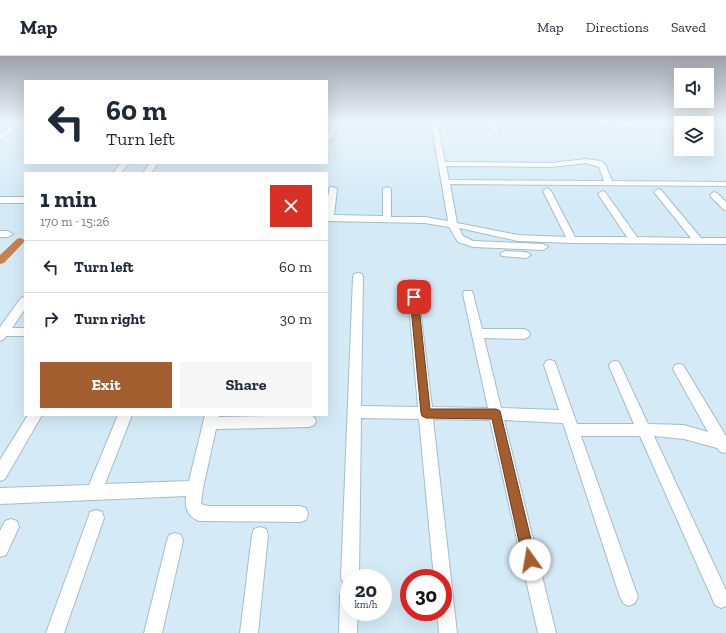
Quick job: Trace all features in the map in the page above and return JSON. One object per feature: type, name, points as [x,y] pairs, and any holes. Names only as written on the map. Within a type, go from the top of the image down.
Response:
[{"type":"street","points":[[438,148],[452,221],[458,238],[461,241],[473,244],[610,248],[726,248]]},
{"type":"street","points":[[441,164],[551,165],[590,162],[602,166],[609,183]]},
{"type":"street","points":[[118,172],[124,164]]},
{"type":"street","points":[[444,182],[726,184]]},
{"type":"street","points":[[332,188],[328,218],[452,221],[518,238],[572,240],[726,241]]},
{"type":"street","points":[[387,189],[387,219]]},
{"type":"street","points":[[547,191],[572,240]]},
{"type":"street","points":[[658,192],[698,240]]},
{"type":"street","points":[[602,194],[634,240]]},
{"type":"street","points":[[714,195],[726,207]]},
{"type":"street","points":[[0,200],[24,200]]},
{"type":"street","points":[[473,244],[475,250],[478,252],[526,255]]},
{"type":"street","points":[[350,569],[358,277]]},
{"type":"street","points":[[412,283],[442,569]]},
{"type":"street","points":[[468,294],[547,633]]},
{"type":"street","points":[[1,334],[24,302]]},
{"type":"street","points":[[1,334],[24,332]]},
{"type":"street","points":[[478,333],[524,334]]},
{"type":"street","points":[[550,365],[629,597]]},
{"type":"street","points":[[615,366],[721,599]]},
{"type":"street","points":[[679,369],[725,446]]},
{"type":"street","points":[[355,412],[496,414],[570,424],[684,432],[725,446]]},
{"type":"street","points":[[0,474],[34,416]]},
{"type":"street","points":[[94,492],[125,416]]},
{"type":"street","points":[[300,514],[199,513],[193,507],[194,488],[211,419],[309,421]]},
{"type":"street","points":[[0,496],[194,488]]},
{"type":"street","points":[[55,633],[96,518]]},
{"type":"street","points":[[0,549],[11,527]]},
{"type":"street","points":[[249,633],[260,535]]},
{"type":"street","points":[[153,633],[175,541]]},
{"type":"street","points":[[348,621],[348,633]]},
{"type":"street","points":[[447,621],[448,633]]},
{"type":"waterway","points":[[0,261],[20,241]]},
{"type":"route","points":[[414,297],[426,413],[496,414],[530,560]]}]
